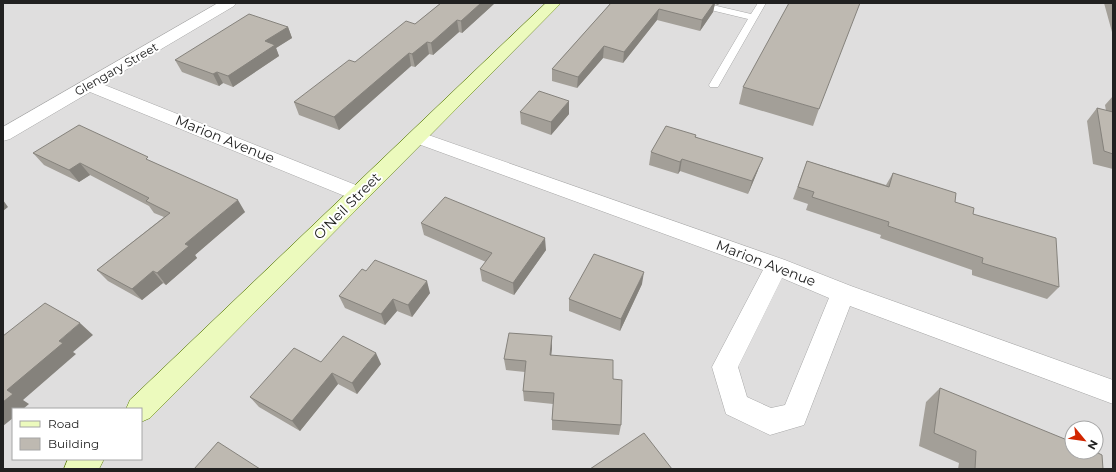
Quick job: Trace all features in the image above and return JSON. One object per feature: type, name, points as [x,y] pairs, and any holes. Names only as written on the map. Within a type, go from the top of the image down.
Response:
[{"type":"street","name":"Glengary Street","points":[[3,135],[229,3]]},
{"type":"street","name":"O'Neil Street","points":[[141,408],[554,3]]},
{"type":"street","name":"Marion Avenue","points":[[90,85],[359,194]]},
{"type":"street","name":"Marion Avenue","points":[[417,137],[777,266],[843,293],[1113,392]]},
{"type":"street","points":[[777,266],[725,367],[736,405],[770,422],[794,416],[843,293]]},
{"type":"street","points":[[79,469],[88,460]]},
{"type":"lane","points":[[692,3],[752,17]]},
{"type":"lane","points":[[714,85],[752,17],[762,3]]},
{"type":"shaded area","points":[[3,3],[1113,3],[1113,469],[3,469]]},
{"type":"building","points":[[441,3],[481,3],[461,21],[457,20],[431,43],[427,42],[412,54],[409,53],[334,117],[294,102],[349,60],[355,62],[406,21],[415,24]]},
{"type":"building","points":[[611,3],[714,3],[702,20],[659,9],[624,52],[604,46],[578,77],[552,69]]},
{"type":"building","points":[[789,3],[860,3],[819,109],[743,87]]},
{"type":"building","points":[[249,14],[288,27],[265,41],[275,45],[228,76],[217,72],[213,74],[175,60]]},
{"type":"building","points":[[539,91],[569,101],[551,122],[520,112]]},
{"type":"building","points":[[1097,108],[1113,112],[1113,154],[1104,151]]},
{"type":"building","points":[[79,125],[148,157],[146,159],[238,200],[185,244],[189,246],[157,273],[153,271],[132,289],[97,270],[170,213],[146,201],[149,198],[80,163],[69,170],[33,153]]},
{"type":"building","points":[[666,126],[696,135],[695,137],[763,158],[752,181],[682,159],[680,162],[651,152]]},
{"type":"building","points":[[807,161],[889,187],[893,173],[956,193],[955,202],[974,208],[973,214],[1056,238],[1059,287],[982,263],[983,258],[888,226],[889,222],[812,197],[814,192],[798,187]]},
{"type":"building","points":[[445,197],[545,238],[513,283],[480,269],[492,253],[421,223]]},
{"type":"building","points":[[594,254],[644,272],[621,319],[569,299]]},
{"type":"building","points":[[375,260],[427,281],[408,305],[393,299],[381,314],[339,296],[362,269],[366,271]]},
{"type":"building","points":[[45,303],[80,323],[59,341],[63,343],[7,390],[13,394],[3,402],[3,336]]},
{"type":"building","points":[[509,333],[552,336],[550,355],[613,360],[613,379],[622,380],[621,425],[552,420],[554,393],[523,391],[526,361],[504,359]]},
{"type":"building","points":[[343,336],[376,353],[352,383],[332,373],[292,421],[250,397],[294,348],[321,362]]},
{"type":"building","points":[[940,388],[1064,439],[1064,460],[1102,460],[1103,469],[975,469],[976,451],[934,433]]},
{"type":"building","points":[[644,433],[672,469],[590,469]]},
{"type":"building","points":[[218,442],[260,469],[194,469]]}]
